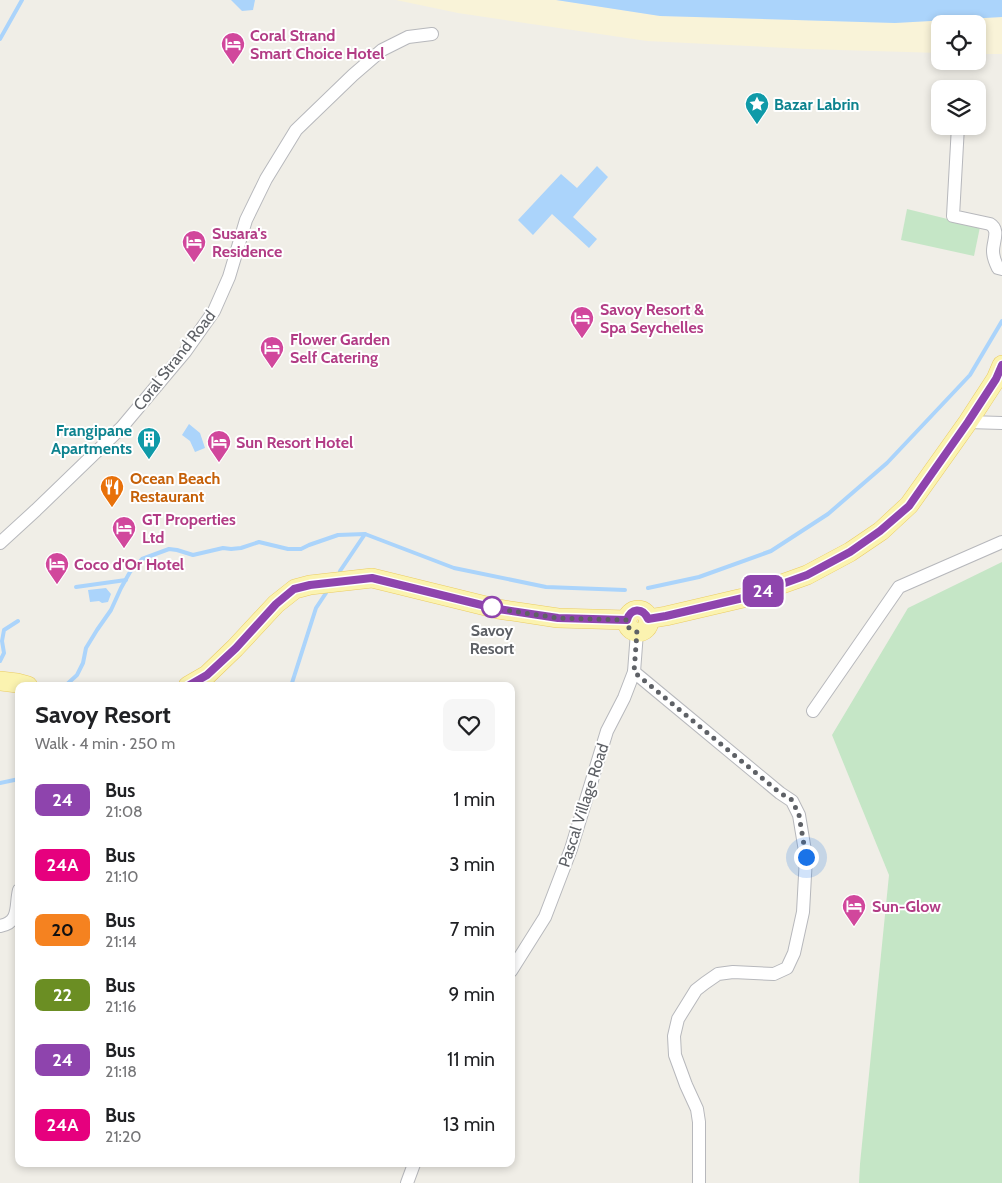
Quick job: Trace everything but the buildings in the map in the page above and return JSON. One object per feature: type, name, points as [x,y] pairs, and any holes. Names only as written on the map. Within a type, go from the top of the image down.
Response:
[{"type":"main road","points":[[195,682],[207,675],[236,648],[276,604],[294,589],[310,585],[372,578],[498,609],[558,618],[637,624],[743,598],[807,575],[850,552],[880,531],[909,506],[968,422],[996,379],[1002,365]]},
{"type":"main road","points":[[0,681],[15,683]]},
{"type":"street","name":"Coral Strand Road","points":[[0,543],[122,427],[185,352],[214,311],[229,277],[246,220],[266,179],[296,130],[382,50],[408,37],[432,34]]},
{"type":"street","points":[[958,135],[953,216],[994,226],[996,231],[993,257],[998,268],[1002,269]]},
{"type":"street","points":[[968,422],[1002,423]]},
{"type":"street","points":[[813,711],[899,587],[1002,542]]},
{"type":"street","name":"Pascal Village Road","points":[[515,966],[545,917],[570,849],[607,731],[624,698],[634,672],[637,624]]},
{"type":"street","points":[[634,672],[780,793],[792,800],[799,815],[806,857],[803,912],[794,953],[787,968],[774,974],[733,972],[718,974],[696,990],[678,1019],[674,1036],[675,1055],[686,1086],[697,1109],[699,1122],[699,1183]]},
{"type":"street","points":[[0,926],[15,921]]},
{"type":"street","points":[[407,1183],[413,1167]]},
{"type":"green space","points":[[907,209],[980,227],[974,256],[901,240]]},
{"type":"green space","points":[[1002,562],[1002,1183],[859,1183],[889,875],[832,735],[908,608]]},
{"type":"sand","points":[[396,0],[556,0],[660,16],[895,23],[931,21],[931,53],[647,41],[458,13]]},
{"type":"sand","points":[[1002,17],[1002,54],[986,54],[986,18]]},
{"type":"water","points":[[231,0],[255,0],[253,10],[242,11]]},
{"type":"water","points":[[556,0],[1002,0],[1002,17],[986,18],[986,15],[931,15],[931,21],[895,23],[660,16]]},
{"type":"water","points":[[597,166],[608,177],[573,217],[597,239],[589,248],[552,214],[533,235],[518,220],[561,174],[577,188]]},
{"type":"water","points":[[189,424],[200,433],[205,448],[195,452],[190,441],[182,435]]},
{"type":"water","points":[[106,588],[111,594],[108,602],[90,602],[88,590]]},
{"type":"waterway","points":[[0,39],[22,0]]},
{"type":"waterway","points":[[648,588],[699,577],[771,551],[828,514],[887,463],[970,375],[1002,321]]},
{"type":"waterway","points":[[340,571],[365,534]]},
{"type":"waterway","points":[[69,682],[77,675],[83,663],[86,648],[111,610],[130,572],[142,559],[169,549],[193,555],[223,548],[241,548],[259,542],[288,549],[301,549],[338,535],[365,534],[454,568],[546,587],[625,590]]},
{"type":"waterway","points":[[76,587],[126,580]]},
{"type":"waterway","points":[[292,682],[316,608],[326,593]]},
{"type":"waterway","points":[[0,661],[4,653],[2,641],[4,630],[18,621]]},
{"type":"waterway","points":[[0,783],[15,780]]},
{"type":"bus line","name":"24","points":[[195,682],[207,675],[236,648],[276,604],[294,589],[310,585],[372,578],[498,609],[558,618],[627,620],[631,612],[635,610],[643,612],[647,615],[648,619],[666,616],[743,598],[807,575],[850,552],[880,531],[909,506],[968,422],[996,379],[1002,365]]},
{"type":"place","name":"Coral Strand Smart Choice Hotel","points":[[233,65]]},
{"type":"place","name":"Bazar Labrin","points":[[757,125]]},
{"type":"place","name":"Susara's Residence","points":[[194,263]]},
{"type":"place","name":"Savoy Resort & Spa Seychelles","points":[[582,339]]},
{"type":"place","name":"Flower Garden Self Catering","points":[[272,369]]},
{"type":"place","name":"Frangipane Apartments","points":[[149,460]]},
{"type":"place","name":"Sun Resort Hotel","points":[[219,463]]},
{"type":"place","name":"Ocean Beach Restaurant","points":[[112,508]]},
{"type":"place","name":"GT Properties Ltd","points":[[124,549]]},
{"type":"place","name":"Coco d'Or Hotel","points":[[57,585]]},
{"type":"place","name":"Savoy Resort","points":[[492,607]]},
{"type":"place","name":"Sun-Glow","points":[[854,927]]},
{"type":"route","points":[[492,607],[558,618],[627,620],[629,628],[637,632],[634,672],[780,793],[792,800],[799,815],[806,857]]}]
